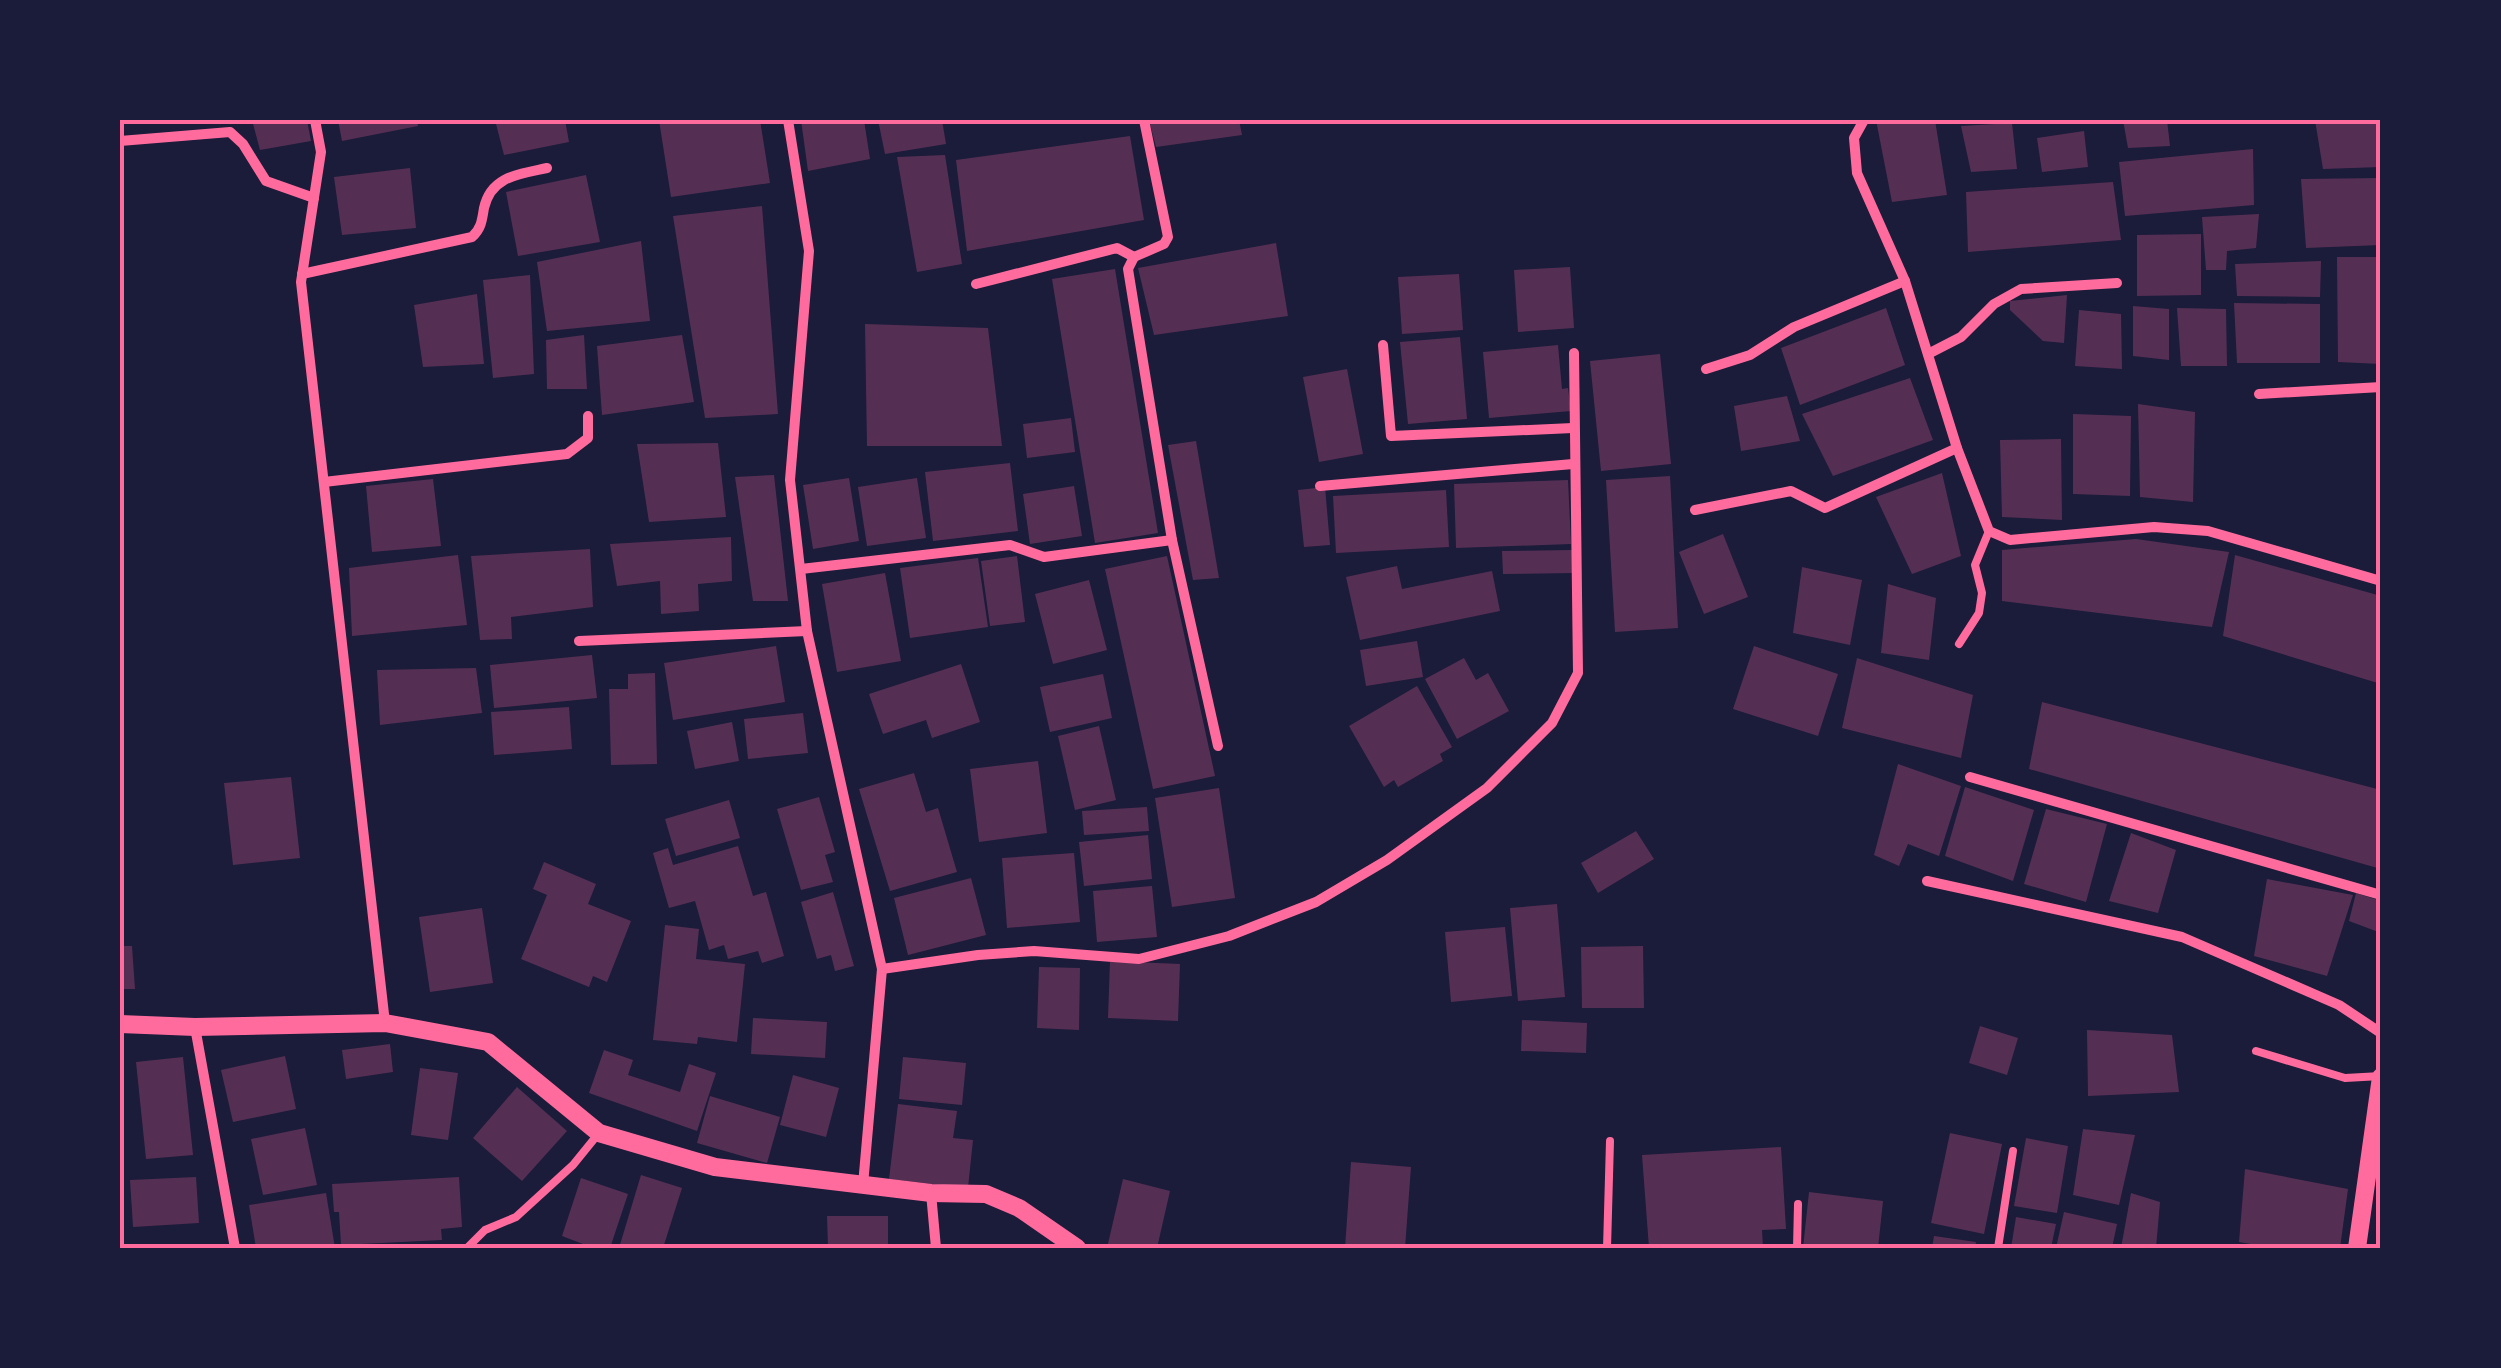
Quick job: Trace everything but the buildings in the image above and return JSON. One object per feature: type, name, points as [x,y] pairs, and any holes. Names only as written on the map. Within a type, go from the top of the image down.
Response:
[{"type":"street","points":[[315,120],[321,152],[302,274],[385,1023]]},
{"type":"street","points":[[788,120],[809,251],[790,480],[807,632],[882,968],[863,1185]]},
{"type":"street","points":[[1144,120],[1168,236],[1164,244],[1134,257],[1128,269],[1172,540],[1218,746]]},
{"type":"street","points":[[1864,120],[1854,138],[1857,172],[1905,282],[1957,448],[1989,530],[2010,540],[2154,527],[2208,531],[2381,581]]},
{"type":"street","points":[[120,141],[230,132],[243,144],[266,181],[314,198]]},
{"type":"street","points":[[302,274],[472,238],[481,226],[486,200],[494,185],[509,176],[547,168]]},
{"type":"street","points":[[976,284],[1117,248],[1134,257]]},
{"type":"street","points":[[1706,369],[1750,355],[1794,327],[1905,282]]},
{"type":"street","points":[[1928,354],[1961,337],[1994,304],[2021,289],[2117,282]]},
{"type":"street","points":[[1383,345],[1392,436],[1573,428]]},
{"type":"street","points":[[882,968],[1034,952],[1139,959],[1229,936],[1316,902],[1387,860],[1473,798],[1552,723],[1578,673],[1574,353]]},
{"type":"street","points":[[2259,394],[2381,387]]},
{"type":"street","points":[[324,482],[567,454],[588,438],[588,416]]},
{"type":"street","points":[[1695,510],[1791,491],[1825,508],[1957,448]]},
{"type":"street","points":[[1320,486],[1573,464]]},
{"type":"street","points":[[800,569],[1010,545],[1044,557],[1172,540]]},
{"type":"street","points":[[579,641],[807,632]]},
{"type":"street","points":[[1970,776],[2381,895]]},
{"type":"street","points":[[1927,881],[2182,937],[2339,1005],[2381,1033]]},
{"type":"street","points":[[120,1024],[194,1027],[385,1023],[488,1042],[599,1133],[715,1168],[932,1192],[986,1194],[1019,1208],[1077,1248]]},
{"type":"street","points":[[194,1027],[235,1248]]},
{"type":"street","points":[[2358,1248],[2374,1174],[2381,1077]]},
{"type":"street","points":[[932,1192],[936,1248]]},
{"type":"street","points":[[1050,1248],[1052,1228]]},
{"type":"lane","points":[[1959,644],[1978,613],[1982,593],[1974,565],[1989,530]]},
{"type":"lane","points":[[2256,1051],[2345,1078],[2381,1077]]},
{"type":"lane","points":[[467,1248],[484,1230],[516,1217],[573,1165],[599,1133]]},
{"type":"lane","points":[[1607,1248],[1610,1141]]},
{"type":"lane","points":[[1998,1248],[2013,1151]]},
{"type":"lane","points":[[1797,1248],[1798,1204]]}]
